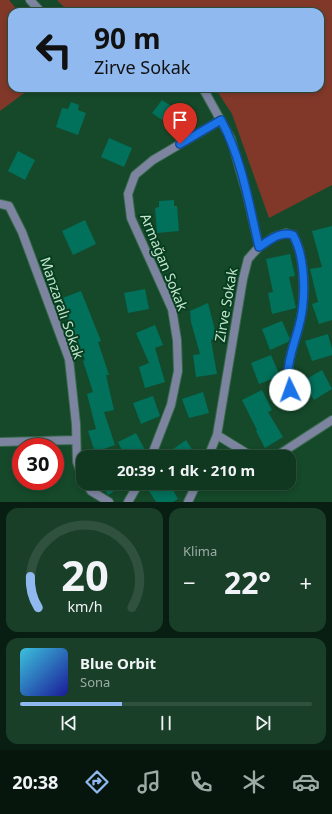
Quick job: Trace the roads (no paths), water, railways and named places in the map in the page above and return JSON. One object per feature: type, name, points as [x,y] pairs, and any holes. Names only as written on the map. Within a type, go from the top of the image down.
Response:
[{"type":"street","points":[[30,0],[37,8]]},
{"type":"street","points":[[205,92],[231,139],[248,195],[259,247]]},
{"type":"street","name":"Armağan Sokak","points":[[154,450],[171,405],[178,371],[177,340],[172,309],[131,218],[128,194],[135,175],[153,160],[221,120]]},
{"type":"street","name":"Manzaralı Sokak","points":[[0,204],[9,206],[22,232],[68,359],[72,384],[76,450]]},
{"type":"street","name":"Zirve Sokak","points":[[217,435],[243,279],[248,259],[259,247],[274,237],[286,233],[293,235],[298,242],[303,264],[303,294],[300,324],[291,353],[288,374],[290,390]]},
{"type":"street","points":[[286,450],[332,420]]},
{"type":"street","points":[[211,450],[217,435],[241,450]]},
{"type":"street","points":[[0,442],[76,440]]},
{"type":"street","points":[[90,490],[109,502]]},
{"type":"street","points":[[128,502],[134,490]]},
{"type":"street","points":[[188,502],[194,490]]}]
